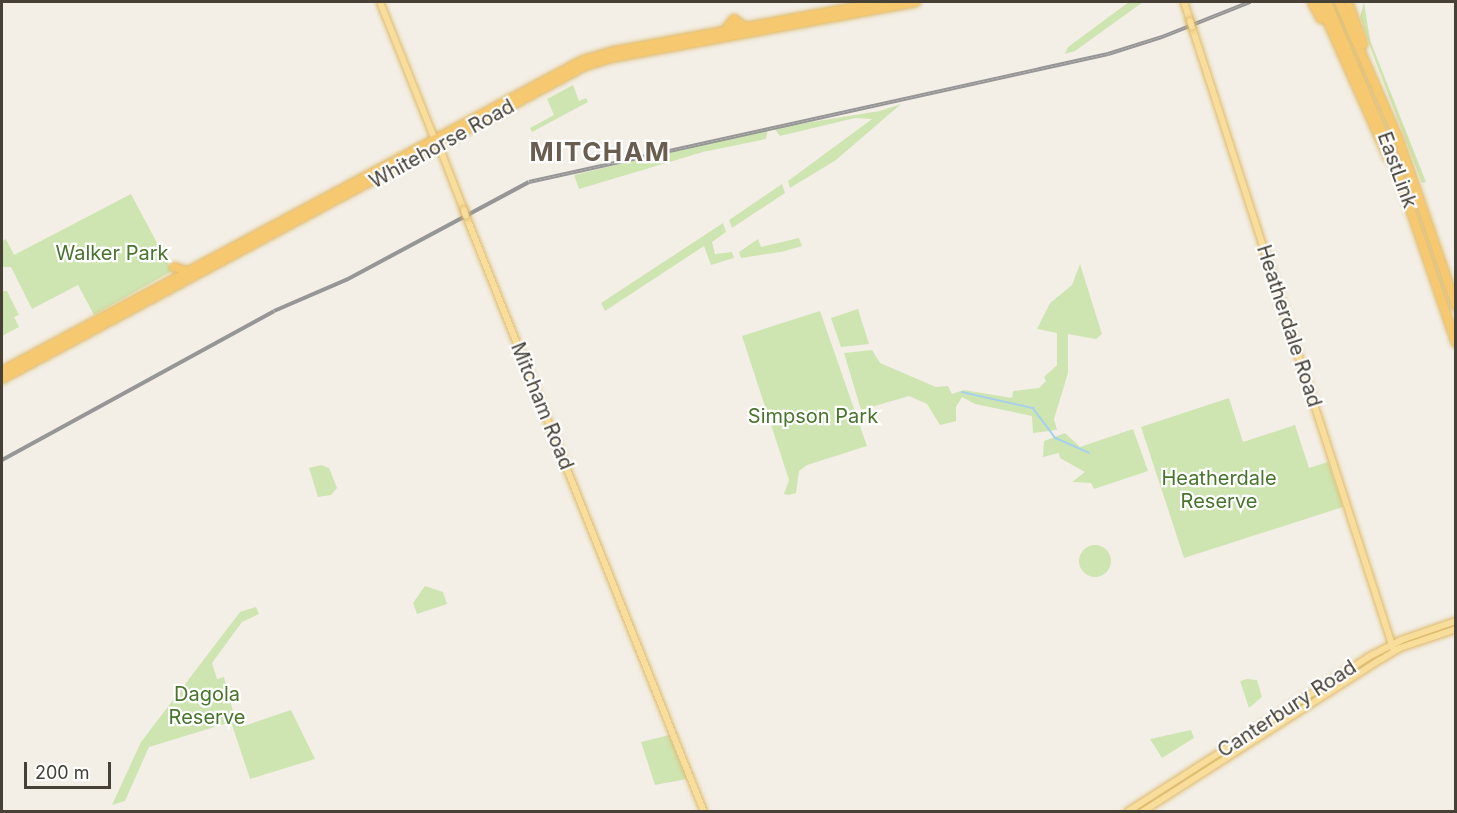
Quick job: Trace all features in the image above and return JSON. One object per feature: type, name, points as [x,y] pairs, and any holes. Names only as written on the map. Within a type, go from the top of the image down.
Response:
[{"type":"highway","name":"Whitehorse Road","points":[[139,302],[189,272],[423,147],[438,147],[597,55],[724,31],[734,19],[745,27],[882,2]]},
{"type":"highway","name":"Whitehorse Road","points":[[2,379],[139,302],[438,147],[533,91],[606,59],[916,2]]},
{"type":"highway","points":[[1312,2],[1350,75]]},
{"type":"highway","points":[[1319,2],[1408,201]]},
{"type":"highway","name":"EastLink","points":[[1327,2],[1371,100],[1408,201],[1455,343]]},
{"type":"highway","name":"EastLink","points":[[1342,3],[1375,82],[1455,306]]},
{"type":"highway","points":[[174,267],[189,272]]},
{"type":"highway","name":"Whitehorse Road","points":[[2,371],[50,350]]},
{"type":"main road","name":"Mitcham Road","points":[[380,2],[704,812]]},
{"type":"main road","name":"Heatherdale Road","points":[[1184,2],[1393,648]]},
{"type":"main road","points":[[423,147],[432,131]]},
{"type":"main road","name":"Canterbury Road","points":[[1142,812],[1393,648],[1401,640],[1455,621]]},
{"type":"main road","name":"Canterbury Road","points":[[1127,812],[1393,648],[1455,629]]},
{"type":"main road","points":[[1388,632],[1401,640]]},
{"type":"green space","points":[[1129,2],[1143,2],[1075,51],[1065,54],[1068,47]]},
{"type":"green space","points":[[1364,2],[1370,40],[1426,182],[1422,183],[1369,44],[1360,17]]},
{"type":"green space","points":[[573,85],[579,101],[586,98],[588,102],[532,132],[530,128],[554,115],[547,99]]},
{"type":"green space","points":[[901,104],[836,160],[790,188],[788,181],[872,119],[855,118],[780,136],[774,128],[880,111]]},
{"type":"green space","points":[[768,129],[766,139],[703,152],[579,189],[574,175]]},
{"type":"green space","points":[[782,184],[785,193],[732,228],[729,220]]},
{"type":"green space","name":"Walker Park","points":[[131,194],[172,271],[94,315],[78,285],[32,309],[11,267],[2,267],[2,241],[6,239],[14,255]]},
{"type":"green space","points":[[723,223],[726,232],[712,242],[715,254],[732,252],[734,258],[711,265],[704,246],[605,311],[601,303]]},
{"type":"green space","points":[[799,238],[802,246],[781,252],[741,258],[739,252],[758,239],[761,247]]},
{"type":"green space","points":[[1080,264],[1102,334],[1096,339],[1068,334],[1068,373],[1054,419],[1057,430],[1033,433],[1032,416],[975,404],[962,397],[956,407],[956,421],[940,425],[927,404],[909,396],[861,410],[844,353],[872,350],[880,363],[936,387],[948,386],[952,394],[964,390],[1012,398],[1013,391],[1039,388],[1046,381],[1044,377],[1057,365],[1057,333],[1037,329],[1050,303],[1072,285]]},
{"type":"green space","points":[[2,291],[7,291],[19,315],[14,317],[19,327],[2,336]]},
{"type":"green space","points":[[858,309],[869,344],[841,347],[831,318]]},
{"type":"green space","name":"Simpson Park","points":[[820,311],[867,446],[807,465],[799,471],[796,493],[788,495],[784,494],[789,480],[742,336]]},
{"type":"green space","name":"Heatherdale Reserve","points":[[1229,398],[1243,442],[1295,425],[1309,468],[1328,462],[1343,507],[1184,558],[1141,427]]},
{"type":"green space","points":[[1133,429],[1148,471],[1094,489],[1091,483],[1072,482],[1085,472],[1060,458],[1059,453],[1043,457],[1044,441],[1065,433],[1080,447]]},
{"type":"green space","points":[[321,465],[329,468],[337,488],[331,495],[318,497],[309,468]]},
{"type":"green space","points":[[1095,545],[1106,550],[1111,561],[1106,572],[1095,577],[1084,572],[1079,561],[1084,550]]},
{"type":"green space","points":[[425,586],[443,592],[447,604],[417,614],[413,603]]},
{"type":"green space","name":"Dagola Reserve","points":[[256,607],[259,614],[242,622],[212,663],[217,679],[224,677],[234,715],[244,726],[291,710],[315,759],[250,779],[231,722],[149,747],[125,801],[112,805],[141,742],[240,612]]},
{"type":"green space","points":[[1257,680],[1262,697],[1249,708],[1240,681]]},
{"type":"green space","points":[[1191,730],[1194,738],[1162,758],[1150,739]]},
{"type":"green space","points":[[669,735],[687,779],[655,785],[641,742]]},
{"type":"waterway","points":[[962,392],[1033,408],[1056,438],[1089,453]]},
{"type":"railway","points":[[2,460],[274,311],[348,279],[529,182],[1108,54],[1162,37],[1250,2]]},
{"type":"district","name":"MITCHAM","points":[[600,152]]}]
